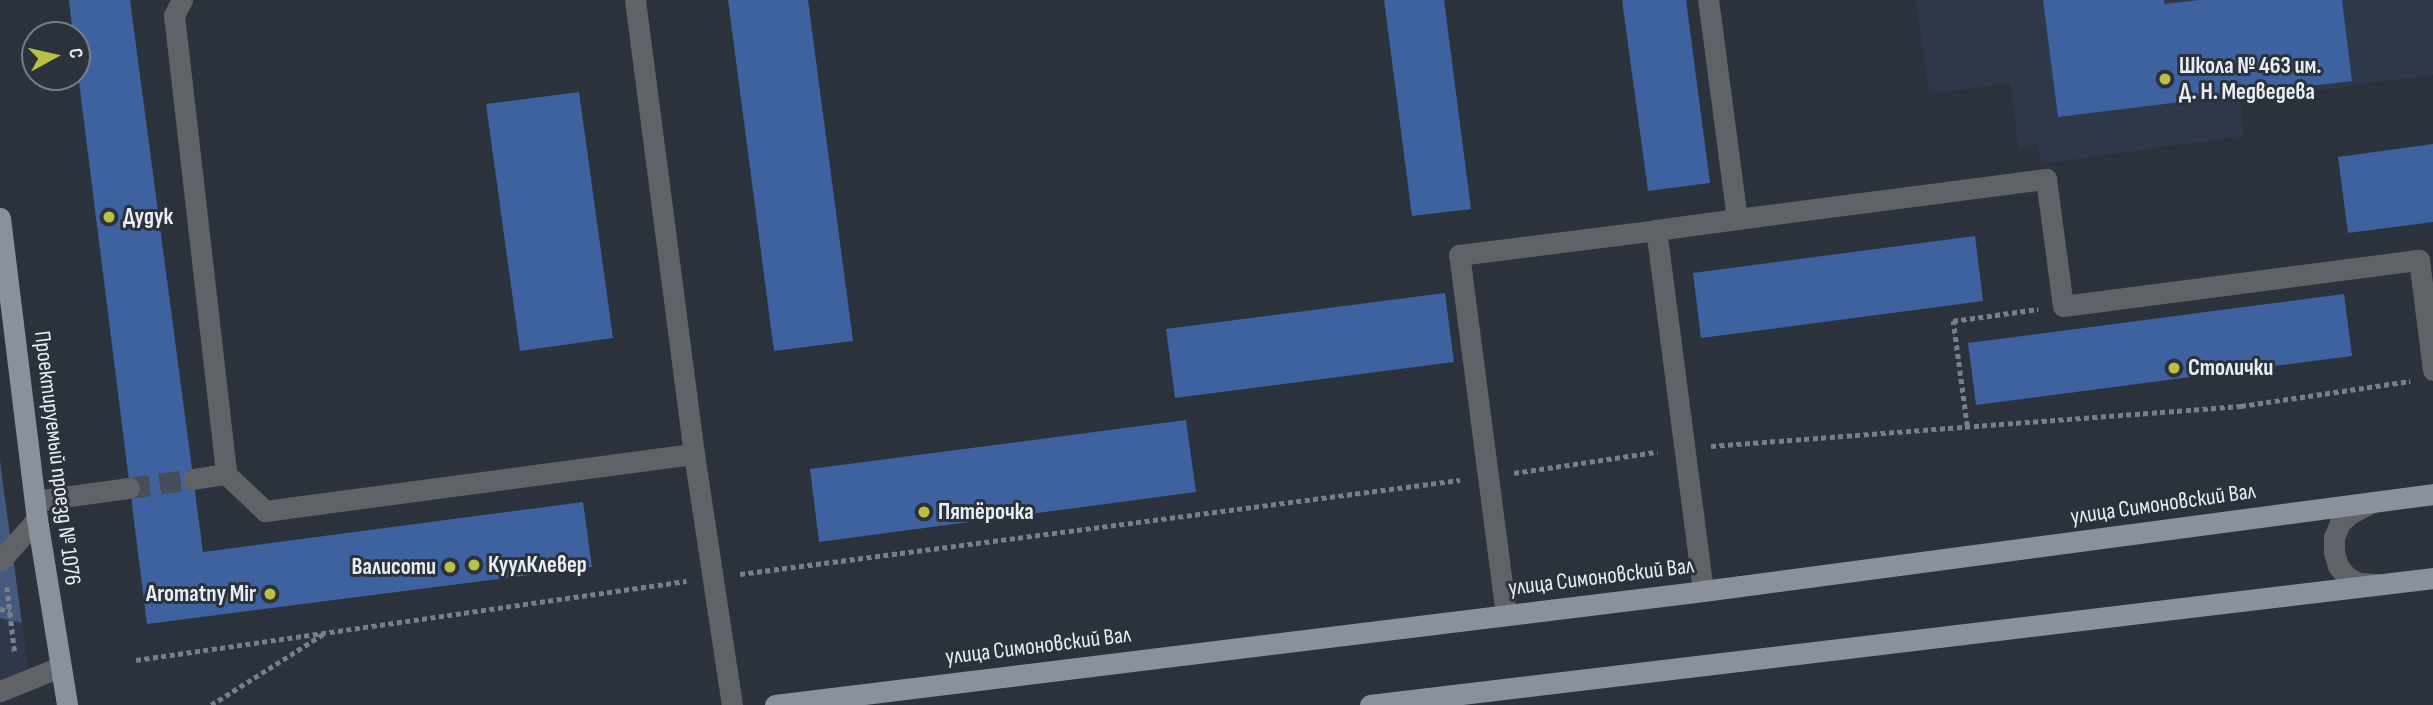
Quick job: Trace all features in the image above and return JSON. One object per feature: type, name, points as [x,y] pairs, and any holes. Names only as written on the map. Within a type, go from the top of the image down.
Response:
[{"type":"main road","name":"Проектируемый проезд № 1076","points":[[0,218],[36,510],[67,705]]},
{"type":"main road","name":"улица Симоновский Вал","points":[[775,705],[1703,591],[2433,495]]},
{"type":"main road","points":[[1370,705],[2433,578]]},
{"type":"street","points":[[181,0],[174,15],[226,474],[265,511],[694,454]]},
{"type":"street","points":[[635,0],[711,578],[732,705]]},
{"type":"street","points":[[1708,0],[1737,219]]},
{"type":"street","points":[[1506,615],[1459,256],[2046,179],[2063,306],[2418,260],[2426,375]]},
{"type":"street","points":[[1656,230],[1703,591]]},
{"type":"street","points":[[193,479],[226,474]]},
{"type":"street","points":[[2,558],[36,510],[129,488]]},
{"type":"street","points":[[2371,503],[2351,513],[2340,523],[2334,537],[2334,552],[2338,566],[2347,577],[2359,583],[2381,585]]},
{"type":"street","points":[[0,691],[60,667]]},
{"type":"path","points":[[1966,426],[1953,321],[2063,306]]},
{"type":"path","points":[[136,660],[711,578],[1685,448],[2241,406],[2426,375]]},
{"type":"path","points":[[2,558],[16,656]]},
{"type":"path","points":[[0,609],[10,611]]},
{"type":"path","points":[[211,705],[329,631]]},
{"type":"shaded area","name":"Школа № 463 им. Д. Н. Медведева","points":[[1916,0],[2433,0],[2433,75],[2241,100],[2243,136],[2041,164],[2037,144],[2019,150],[2010,83],[1929,94]]},
{"type":"shaded area","points":[[0,460],[5,499],[22,623],[0,618]]},
{"type":"shaded area","points":[[0,618],[22,623],[28,667],[18,698],[0,705]]},
{"type":"building","points":[[69,0],[130,0],[203,552],[583,502],[592,567],[147,624],[80,91],[91,91],[91,21],[71,21]]},
{"type":"building","points":[[728,0],[808,0],[853,341],[774,351]]},
{"type":"building","points":[[1384,0],[1444,0],[1471,209],[1412,216]]},
{"type":"building","points":[[1622,0],[1686,0],[1710,183],[1648,191]]},
{"type":"building","points":[[2043,0],[2164,0],[2164,4],[2200,0],[2342,0],[2352,81],[2058,117]]},
{"type":"building","points":[[579,92],[613,338],[520,351],[486,104]]},
{"type":"building","points":[[2433,144],[2433,222],[2348,233],[2338,157]]},
{"type":"building","points":[[1975,236],[1983,301],[1701,338],[1693,273]]},
{"type":"building","points":[[1445,293],[1454,362],[1175,398],[1166,329]]},
{"type":"building","points":[[2344,294],[2352,356],[1976,405],[1968,343]]},
{"type":"building","points":[[1186,420],[1196,492],[819,542],[810,469]]},
{"type":"tunnel","points":[[129,488],[193,479]]},
{"type":"place","name":"Школа № 463 им. Д. Н. Медведева","points":[[2165,79]]},
{"type":"place","name":"Дудук","points":[[109,217]]},
{"type":"place","name":"Столички","points":[[2174,368]]},
{"type":"place","name":"Пятёрочка","points":[[924,512]]},
{"type":"place","name":"КуулКлевер","points":[[474,565]]},
{"type":"place","name":"Валисоти","points":[[450,567]]},
{"type":"place","name":"Aromatny Mir","points":[[270,594]]}]
